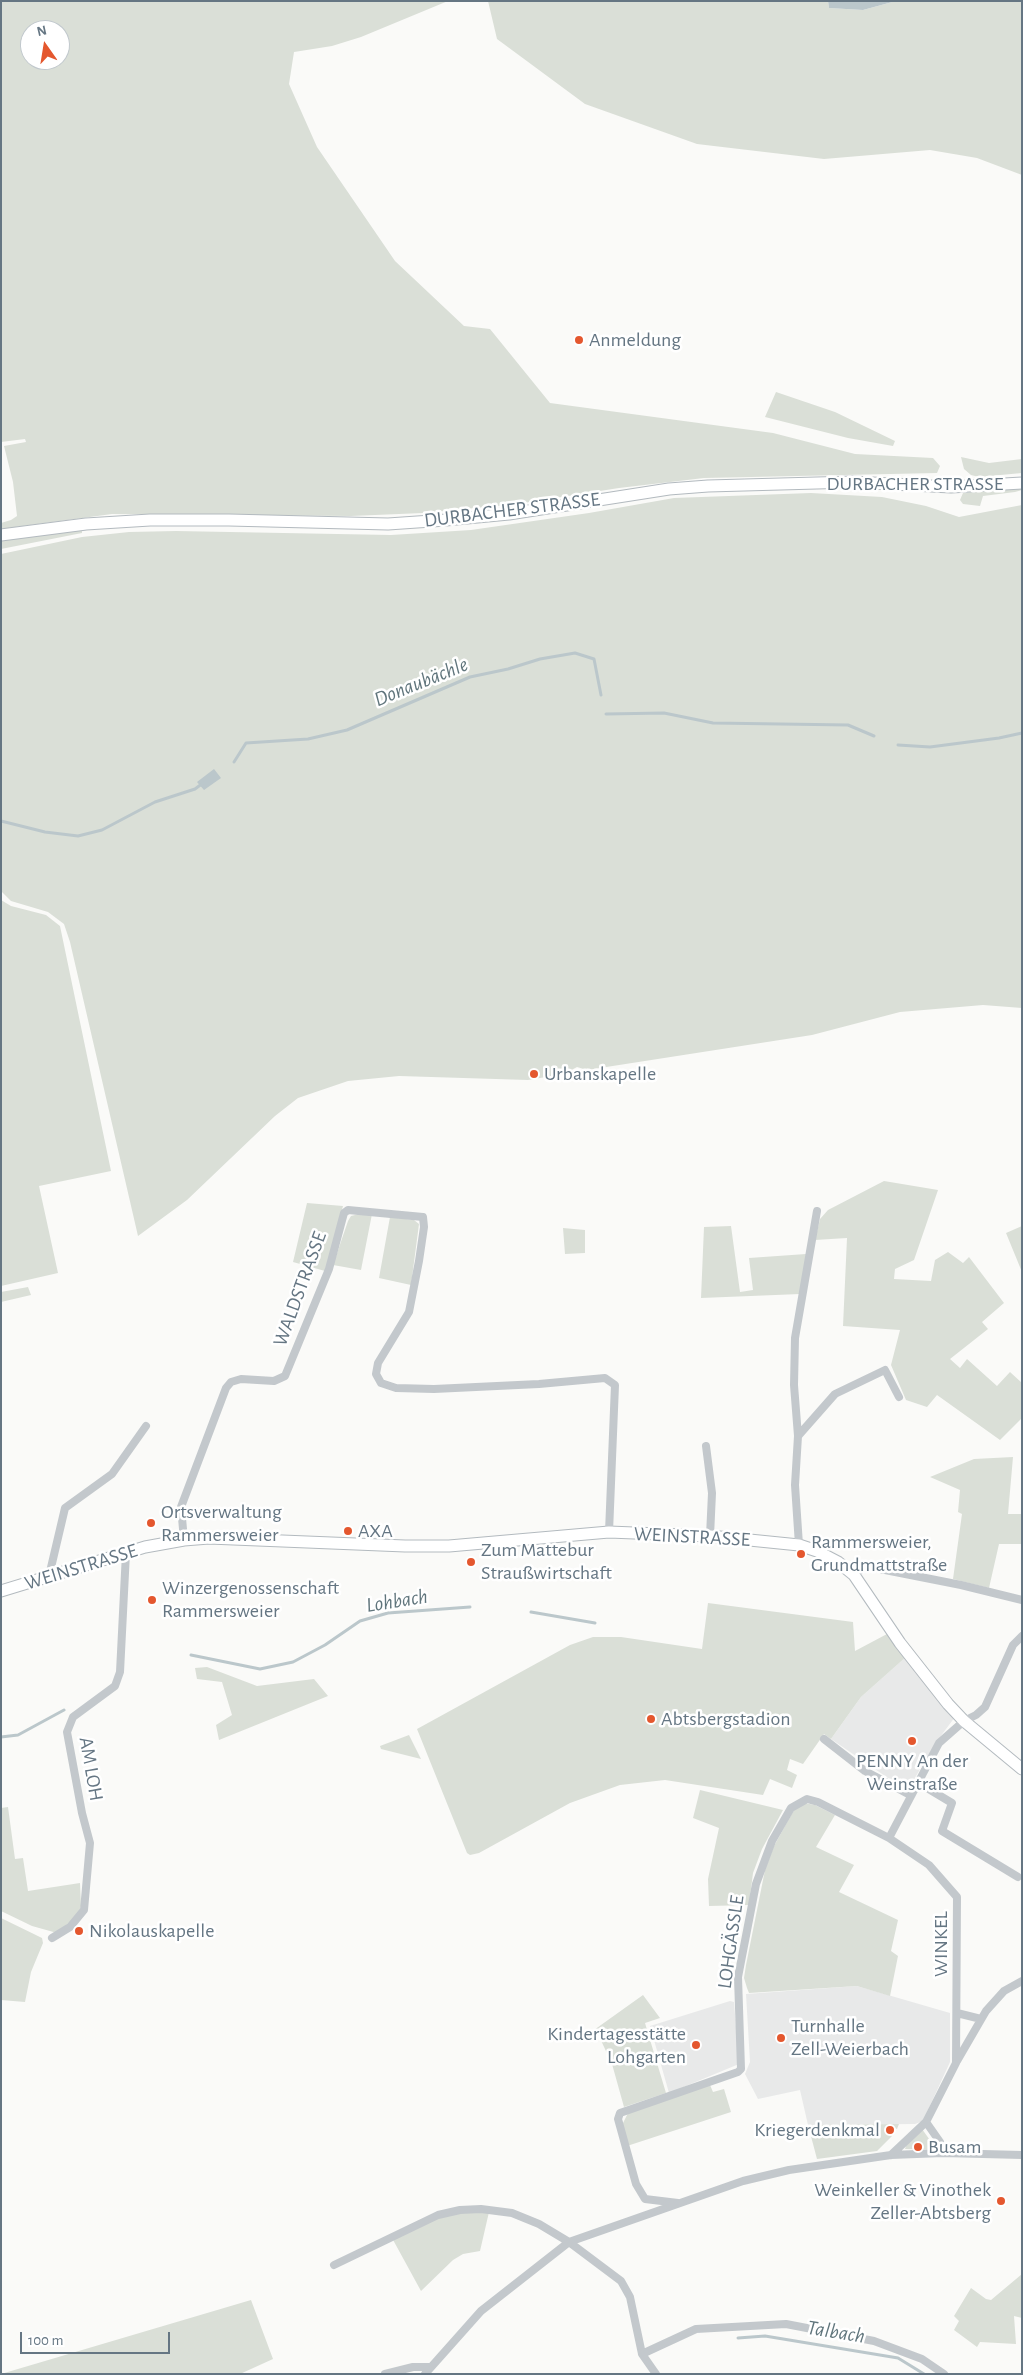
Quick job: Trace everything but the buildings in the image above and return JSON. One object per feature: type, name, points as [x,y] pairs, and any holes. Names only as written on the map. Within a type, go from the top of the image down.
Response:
[{"type":"street","name":"DURBACHER STRASSE","points":[[1,535],[86,524],[150,520],[388,524],[446,520],[509,514],[650,492],[708,486],[853,482],[951,487],[1022,483]]},
{"type":"street","name":"WALDSTRASSE","points":[[184,1540],[181,1507],[226,1388],[231,1382],[242,1379],[274,1382],[285,1376],[329,1269],[344,1213],[348,1210],[423,1217],[424,1227],[419,1261],[409,1312],[378,1363],[376,1374],[381,1383],[396,1388],[434,1389],[538,1384],[605,1378],[615,1385],[608,1532]]},
{"type":"street","points":[[799,1545],[794,1484],[798,1436],[794,1385],[795,1338],[816,1211]]},
{"type":"street","points":[[798,1436],[835,1394],[886,1370],[899,1397]]},
{"type":"street","points":[[49,1576],[65,1508],[112,1474],[146,1426]]},
{"type":"street","points":[[706,1446],[712,1493],[710,1536]]},
{"type":"street","name":"WEINSTRASSE","points":[[1,1591],[126,1553],[184,1540],[209,1538],[449,1546],[608,1532],[710,1536],[799,1545],[817,1550],[838,1562],[854,1575],[900,1643],[964,1721],[1022,1769]]},
{"type":"street","name":"AM LOH","points":[[52,1938],[70,1927],[84,1910],[90,1843],[82,1813],[67,1732],[73,1717],[115,1686],[120,1672],[126,1553]]},
{"type":"street","points":[[854,1575],[864,1567],[880,1569],[961,1585],[1022,1600]]},
{"type":"street","points":[[889,1838],[910,1795],[940,1743],[964,1721],[976,1715],[985,1707],[1012,1644],[1022,1636]]},
{"type":"street","points":[[824,1739],[865,1772],[910,1795]]},
{"type":"street","points":[[917,1782],[952,1803],[942,1831],[1018,1877]]},
{"type":"street","name":"LOHGÄSSLE","points":[[682,2203],[645,2199],[636,2184],[627,2155],[619,2126],[620,2114],[738,2072],[740,2069],[738,1976],[756,1884],[772,1841],[791,1808],[806,1800],[818,1802],[889,1838]]},
{"type":"street","name":"WINKEL","points":[[889,1838],[929,1865],[958,1897],[956,2063]]},
{"type":"street","name":"WINKEL","points":[[891,2155],[926,2122],[981,2019],[1004,1991],[1022,1981]]},
{"type":"street","points":[[957,2013],[981,2019]]},
{"type":"street","points":[[926,2122],[940,2142],[943,2153]]},
{"type":"street","points":[[425,2374],[481,2311],[569,2242],[743,2181],[789,2170],[891,2155],[943,2153],[1022,2154]]},
{"type":"street","points":[[334,2265],[411,2226],[438,2215],[460,2210],[481,2209],[512,2213],[539,2224],[569,2242],[622,2281],[630,2297],[642,2354],[656,2374]]},
{"type":"street","points":[[642,2354],[696,2329],[786,2324],[874,2341],[922,2359],[944,2374]]},
{"type":"street","points":[[385,2374],[413,2367],[431,2367]]},
{"type":"shaded area","points":[[1,1],[448,1],[361,37],[332,46],[294,52],[289,84],[317,147],[395,261],[464,326],[490,329],[550,403],[773,433],[855,454],[933,458],[940,466],[937,473],[704,478],[619,488],[517,504],[423,513],[351,516],[112,514],[1,529],[1,523],[17,516],[13,482],[4,446],[26,442],[25,439],[1,442]]},
{"type":"shaded area","points":[[488,1],[828,1],[829,8],[863,10],[896,1],[1022,1],[1022,175],[977,158],[930,150],[824,159],[697,144],[585,104],[497,39]]},
{"type":"shaded area","points":[[828,1],[896,1],[863,10],[829,8]]},
{"type":"shaded area","points":[[776,392],[835,412],[895,441],[893,446],[848,438],[765,417]]},
{"type":"shaded area","points":[[961,457],[989,463],[1022,459],[1022,473],[979,477],[971,475],[964,469]]},
{"type":"shaded area","points":[[1022,487],[1022,490],[1015,492],[983,496],[980,506],[963,504],[960,500],[963,493]]},
{"type":"shaded area","points":[[811,493],[882,497],[926,506],[959,517],[1022,505],[1022,1008],[983,1005],[900,1012],[812,1035],[587,1070],[577,1067],[564,1074],[528,1080],[399,1076],[348,1081],[298,1098],[275,1116],[187,1200],[138,1236],[70,942],[64,924],[48,912],[11,901],[1,891],[1,554],[82,537],[129,532],[176,531],[391,535],[471,530],[589,513],[674,498]]},
{"type":"shaded area","points":[[82,529],[82,533],[1,549],[1,540]]},
{"type":"shaded area","points":[[214,769],[221,778],[204,790],[197,782]]},
{"type":"shaded area","points":[[1,900],[11,906],[46,915],[60,926],[111,1171],[39,1186],[58,1273],[1,1286]]},
{"type":"shaded area","points":[[884,1181],[938,1190],[914,1260],[895,1269],[894,1279],[931,1281],[935,1260],[948,1252],[963,1263],[969,1257],[1004,1303],[982,1322],[988,1329],[950,1359],[960,1368],[967,1359],[997,1386],[1010,1372],[1022,1383],[1022,1418],[1000,1440],[937,1395],[927,1407],[906,1400],[891,1365],[900,1330],[843,1326],[847,1238],[815,1240],[820,1219],[828,1210]]},
{"type":"shaded area","points":[[307,1203],[343,1206],[325,1271],[293,1262]]},
{"type":"shaded area","points":[[372,1214],[361,1270],[333,1265],[348,1221],[351,1216]]},
{"type":"shaded area","points":[[390,1217],[414,1220],[419,1224],[411,1285],[379,1278]]},
{"type":"shaded area","points":[[731,1226],[740,1292],[753,1290],[749,1258],[806,1254],[800,1294],[701,1298],[704,1227]]},
{"type":"shaded area","points":[[1022,1226],[1022,1272],[1006,1233]]},
{"type":"shaded area","points":[[563,1228],[585,1230],[585,1253],[565,1254]]},
{"type":"shaded area","points":[[28,1287],[31,1295],[1,1302],[1,1292]]},
{"type":"shaded area","points":[[1013,1457],[1008,1514],[1022,1514],[1022,1544],[999,1544],[989,1588],[953,1579],[962,1514],[958,1512],[960,1490],[930,1477],[974,1459]]},
{"type":"shaded area","name":"Abtsbergstadion","points":[[708,1603],[853,1622],[855,1651],[887,1634],[906,1657],[861,1697],[831,1739],[824,1734],[803,1764],[790,1759],[787,1770],[797,1775],[792,1788],[770,1779],[763,1795],[665,1780],[620,1785],[570,1803],[479,1853],[470,1855],[467,1853],[417,1729],[570,1645],[593,1637],[621,1637],[702,1649]]},
{"type":"shaded area","points":[[906,1657],[955,1717],[937,1741],[907,1791],[831,1739],[861,1697]]},
{"type":"shaded area","points":[[207,1667],[257,1686],[314,1679],[328,1696],[219,1740],[216,1725],[232,1715],[222,1682],[197,1679],[195,1668]]},
{"type":"shaded area","points":[[409,1735],[421,1759],[381,1749],[380,1746]]},
{"type":"shaded area","points":[[700,1790],[783,1810],[762,1849],[753,1873],[749,1905],[709,1906],[708,1879],[719,1828],[693,1818]]},
{"type":"shaded area","points":[[804,1803],[815,1805],[835,1815],[816,1847],[854,1865],[839,1892],[898,1920],[891,1951],[898,1956],[890,1996],[857,1986],[749,1993],[744,1978],[765,1870],[774,1846],[790,1817],[796,1807]]},
{"type":"shaded area","points":[[8,1807],[15,1859],[23,1858],[28,1891],[80,1883],[81,1906],[78,1915],[57,1933],[32,1926],[1,1911],[1,1808]]},
{"type":"shaded area","points":[[1,1918],[42,1938],[43,1943],[31,1972],[25,2002],[1,2000]]},
{"type":"shaded area","points":[[857,1986],[950,2013],[950,2062],[923,2121],[915,2124],[808,2125],[800,2090],[758,2099],[745,2074],[750,2062],[746,1994]]},
{"type":"shaded area","points":[[643,1995],[660,2018],[645,2023],[666,2093],[624,2107],[612,2064],[598,2034],[594,2030]]},
{"type":"shaded area","name":"Kindertagesstätte Lohgarten","points":[[730,2001],[734,2002],[739,2064],[669,2093],[650,2026]]},
{"type":"shaded area","points":[[710,2085],[713,2092],[724,2089],[731,2112],[627,2146],[622,2125],[628,2113]]},
{"type":"shaded area","points":[[899,2124],[897,2129],[888,2125],[886,2132],[892,2136],[877,2151],[817,2159],[808,2125]]},
{"type":"shaded area","points":[[922,2129],[937,2150],[905,2149],[906,2146]]},
{"type":"shaded area","points":[[462,2212],[489,2212],[480,2251],[463,2254],[453,2260],[421,2291],[392,2238],[431,2220]]},
{"type":"shaded area","points":[[1022,2274],[1022,2318],[1014,2316],[1016,2344],[980,2342],[977,2347],[954,2330],[959,2321],[954,2316],[971,2288],[986,2299],[991,2300]]},
{"type":"shaded area","points":[[251,2300],[273,2359],[240,2374],[1,2374]]},
{"type":"waterway","name":"Donaubächle","points":[[234,762],[246,743],[308,739],[347,730],[470,677],[508,669],[540,659],[575,653],[594,659],[601,695]]},
{"type":"waterway","name":"Donaubächle","points":[[606,714],[664,713],[713,723],[848,725],[874,736]]},
{"type":"waterway","name":"Donaubächle","points":[[898,745],[930,747],[1022,733]]},
{"type":"waterway","name":"Donaubächle","points":[[1,821],[45,832],[78,836],[102,830],[155,802],[195,789],[203,783]]},
{"type":"waterway","name":"Lohbach","points":[[191,1655],[260,1669],[293,1662],[325,1645],[360,1621],[388,1613],[470,1607]]},
{"type":"waterway","name":"Lohbach","points":[[531,1612],[595,1623]]},
{"type":"waterway","name":"Lohbach","points":[[1,1737],[18,1735],[64,1710]]},
{"type":"waterway","name":"Talbach","points":[[738,2338],[765,2336],[898,2358],[924,2374]]},
{"type":"place","name":"Anmeldung","points":[[579,340]]},
{"type":"place","name":"Urbanskapelle","points":[[534,1074]]},
{"type":"place","name":"Ortsverwaltung Rammersweier","points":[[151,1523]]},
{"type":"place","name":"AXA","points":[[348,1531]]},
{"type":"place","name":"Rammersweier, Grundmattstraße","points":[[801,1554]]},
{"type":"place","name":"Zum Mattebur Straußwirtschaft","points":[[471,1562]]},
{"type":"place","name":"Winzergenossenschaft Rammersweier","points":[[152,1600]]},
{"type":"place","name":"Abtsbergstadion","points":[[651,1719]]},
{"type":"place","name":"PENNY An der Weinstraße","points":[[912,1741]]},
{"type":"place","name":"Nikolauskapelle","points":[[79,1931]]},
{"type":"place","name":"Turnhalle Zell-Weierbach","points":[[781,2038]]},
{"type":"place","name":"Kindertagesstätte Lohgarten","points":[[696,2045]]},
{"type":"place","name":"Kriegerdenkmal","points":[[890,2130]]},
{"type":"place","name":"Busam","points":[[918,2147]]},
{"type":"place","name":"Weinkeller & Vinothek Zeller-Abtsberg","points":[[1001,2201]]}]
